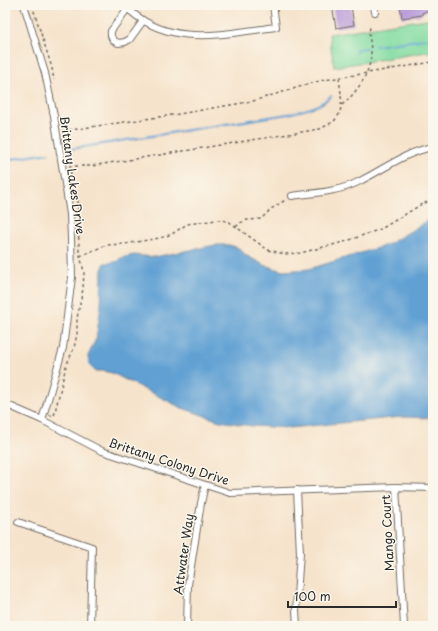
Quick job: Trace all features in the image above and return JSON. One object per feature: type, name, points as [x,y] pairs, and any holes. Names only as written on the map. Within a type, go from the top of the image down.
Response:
[{"type":"street","name":"Brittany Lakes Drive","points":[[24,5],[45,73],[54,116],[70,214],[72,260],[72,277],[63,348],[42,420]]},
{"type":"street","points":[[143,21],[127,41],[119,43],[114,41],[111,31],[125,7],[143,21],[146,24],[169,32],[199,36],[276,27],[273,5]]},
{"type":"street","points":[[374,5],[375,12]]},
{"type":"street","points":[[292,196],[339,189],[357,183],[406,155],[433,147]]},
{"type":"street","name":"Brittany Colony Drive","points":[[5,404],[42,420],[102,451],[230,493],[396,487],[433,488]]},
{"type":"street","name":"Attwater Way","points":[[187,626],[188,585],[205,485]]},
{"type":"street","name":"Mango Court","points":[[396,487],[404,626]]},
{"type":"street","points":[[296,626],[300,553],[297,490]]},
{"type":"street","points":[[18,522],[92,547],[90,626]]},
{"type":"path","points":[[32,5],[52,68],[54,82]]},
{"type":"path","points":[[341,106],[351,97],[367,73],[371,52],[369,41],[370,27]]},
{"type":"path","points":[[63,131],[179,114],[253,101],[299,86],[339,77],[433,62]]},
{"type":"path","points":[[69,166],[90,166],[320,129],[335,120],[340,112],[342,100],[339,77]]},
{"type":"path","points":[[44,413],[54,416],[66,366],[74,348],[77,318],[83,289],[84,272],[80,256],[78,201],[68,160]]},
{"type":"path","points":[[236,227],[240,222],[261,219],[278,204],[292,196]]},
{"type":"path","points":[[72,260],[106,245],[125,244],[160,238],[172,234],[187,224],[223,220],[236,227],[268,250],[285,254],[300,253],[344,242],[381,229],[422,204],[433,200]]},
{"type":"green space","points":[[433,18],[433,51],[334,67],[329,34]]},
{"type":"water","points":[[433,219],[433,418],[402,417],[289,428],[252,426],[220,421],[182,408],[112,373],[95,371],[89,365],[88,356],[96,339],[101,306],[102,270],[105,263],[116,262],[121,258],[134,255],[154,257],[216,245],[229,245],[239,248],[247,256],[264,265],[283,271],[309,269],[387,245]]},
{"type":"building","points":[[332,5],[344,5],[345,7],[351,6],[354,25],[336,28]]},
{"type":"building","points":[[400,5],[433,5],[433,8],[422,13],[422,15],[402,18]]},
{"type":"waterway","points":[[375,46],[433,38]]},
{"type":"waterway","points":[[356,53],[357,49],[366,48]]},
{"type":"waterway","points":[[71,149],[288,114],[316,106],[331,96]]},
{"type":"waterway","points":[[5,160],[49,153]]}]
